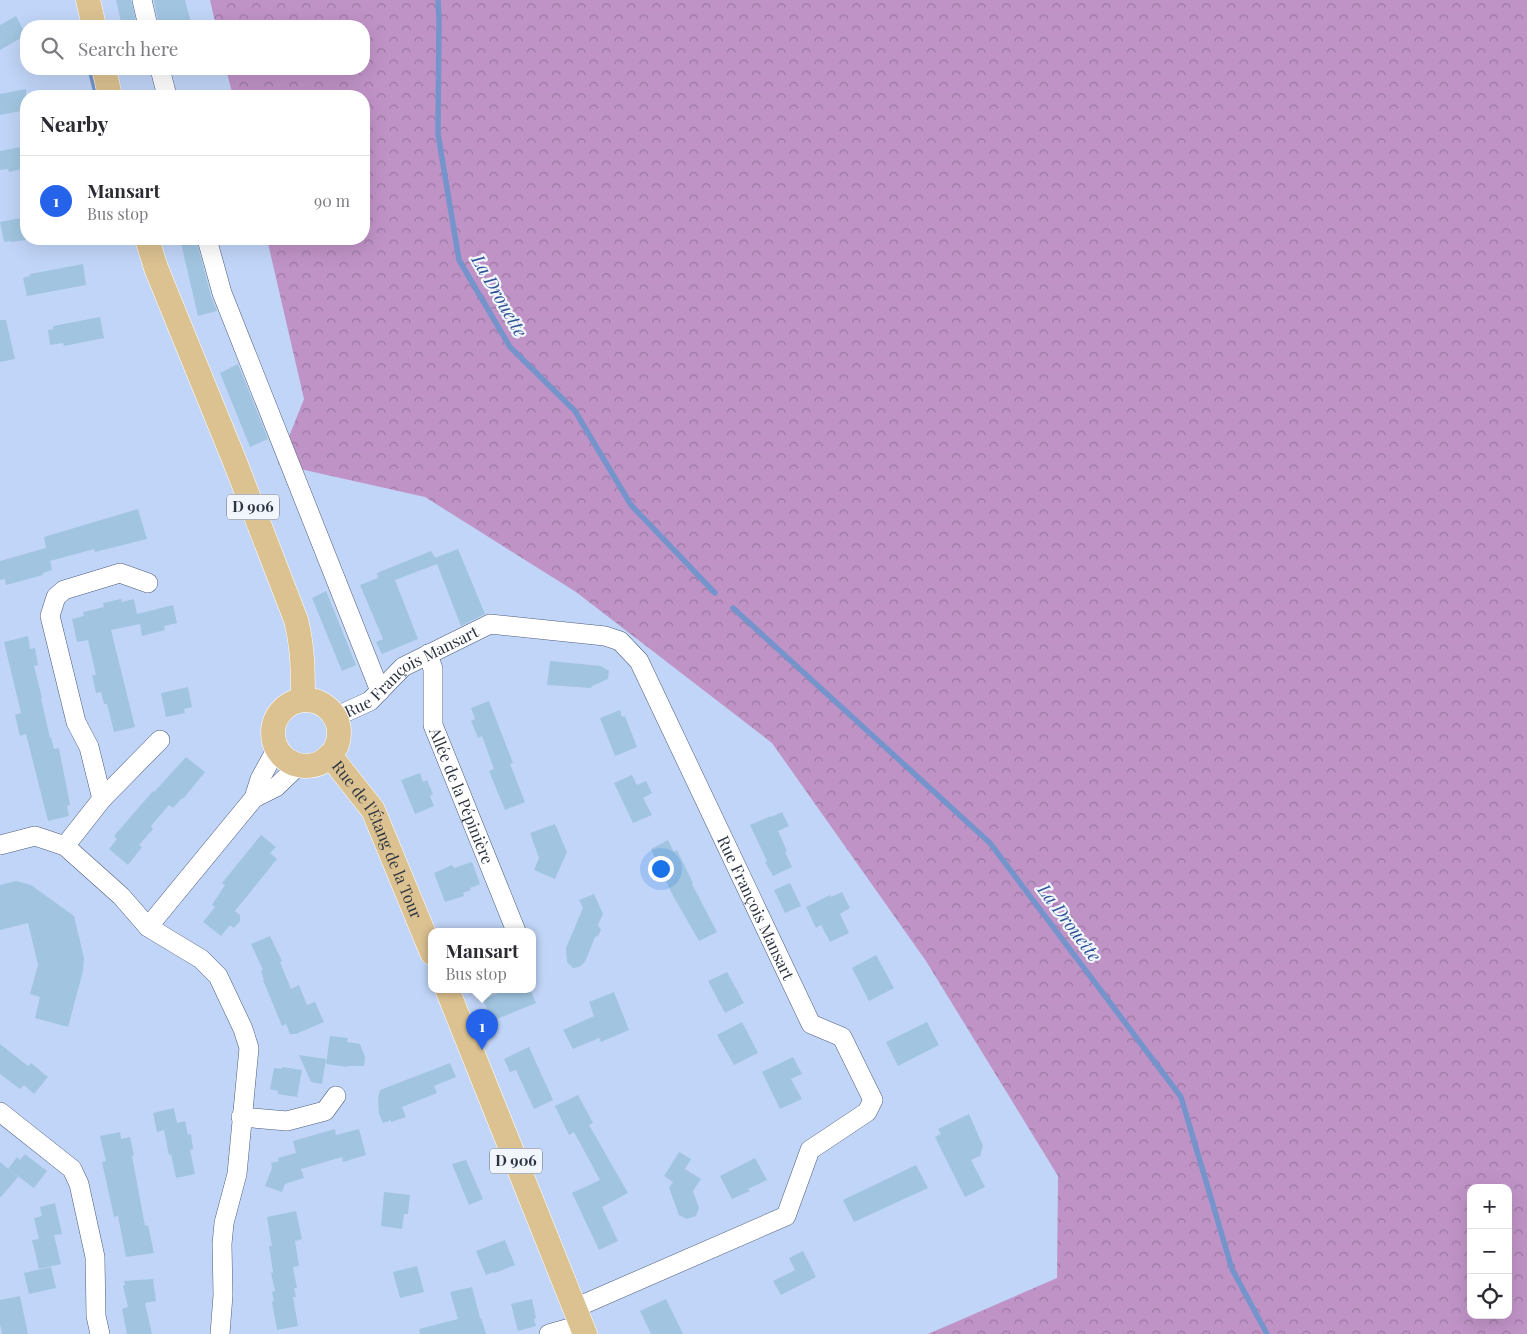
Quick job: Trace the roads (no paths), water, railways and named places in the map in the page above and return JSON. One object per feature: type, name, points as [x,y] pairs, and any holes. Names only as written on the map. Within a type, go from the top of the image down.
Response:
[{"type":"main road","points":[[88,0],[93,20]]},
{"type":"main road","points":[[105,75],[109,90]]},
{"type":"main road","name":"D 906","points":[[149,245],[176,320],[235,462],[296,620],[302,651],[303,700]]},
{"type":"main road","points":[[303,700],[312,701],[321,704],[335,717],[338,738],[335,748],[320,763],[309,766],[299,765],[286,759],[277,748],[273,733],[277,717],[283,709],[292,703],[303,700]]},
{"type":"main road","name":"Rue de l'Étang de la Tour","points":[[328,757],[373,810],[428,943]]},
{"type":"main road","name":"D 906","points":[[449,993],[580,1322]]},
{"type":"street","points":[[142,0],[147,20]]},
{"type":"street","points":[[162,75],[165,90]]},
{"type":"street","points":[[209,245],[222,293],[380,691]]},
{"type":"street","points":[[102,799],[89,747],[76,722],[50,616],[56,597],[64,590],[120,573],[148,582]]},
{"type":"street","name":"Rue François Mansart","points":[[335,717],[370,702],[403,667],[490,624],[605,636],[620,641],[639,661],[811,1024],[842,1037],[873,1100],[867,1112],[810,1150],[786,1216],[580,1322]]},
{"type":"street","name":"Allée de la Pépinière","points":[[428,654],[433,669],[433,725],[515,928]]},
{"type":"street","points":[[65,846],[102,799],[160,740]]},
{"type":"street","points":[[148,927],[254,798],[260,779],[277,748]]},
{"type":"street","points":[[254,798],[276,787],[299,765]]},
{"type":"street","points":[[0,845],[35,836],[65,846],[121,896],[148,927],[201,959],[218,976],[243,1029],[249,1048],[237,1174],[222,1244],[223,1295],[220,1334]]},
{"type":"street","points":[[242,1117],[287,1121],[325,1111],[336,1096]]},
{"type":"street","points":[[0,1112],[72,1169],[80,1184],[95,1257],[96,1316],[100,1334]]},
{"type":"street","points":[[549,1334],[580,1322]]},
{"type":"waterway","name":"La Drouette","points":[[438,0],[438,134],[459,260],[510,347],[575,411],[631,505],[715,593]]},
{"type":"waterway","points":[[92,75],[95,90]]},
{"type":"waterway","name":"La Drouette","points":[[733,608],[990,843],[1181,1097],[1232,1269],[1267,1334]]},
{"type":"place","name":"Mansart","points":[[482,1050]]}]
